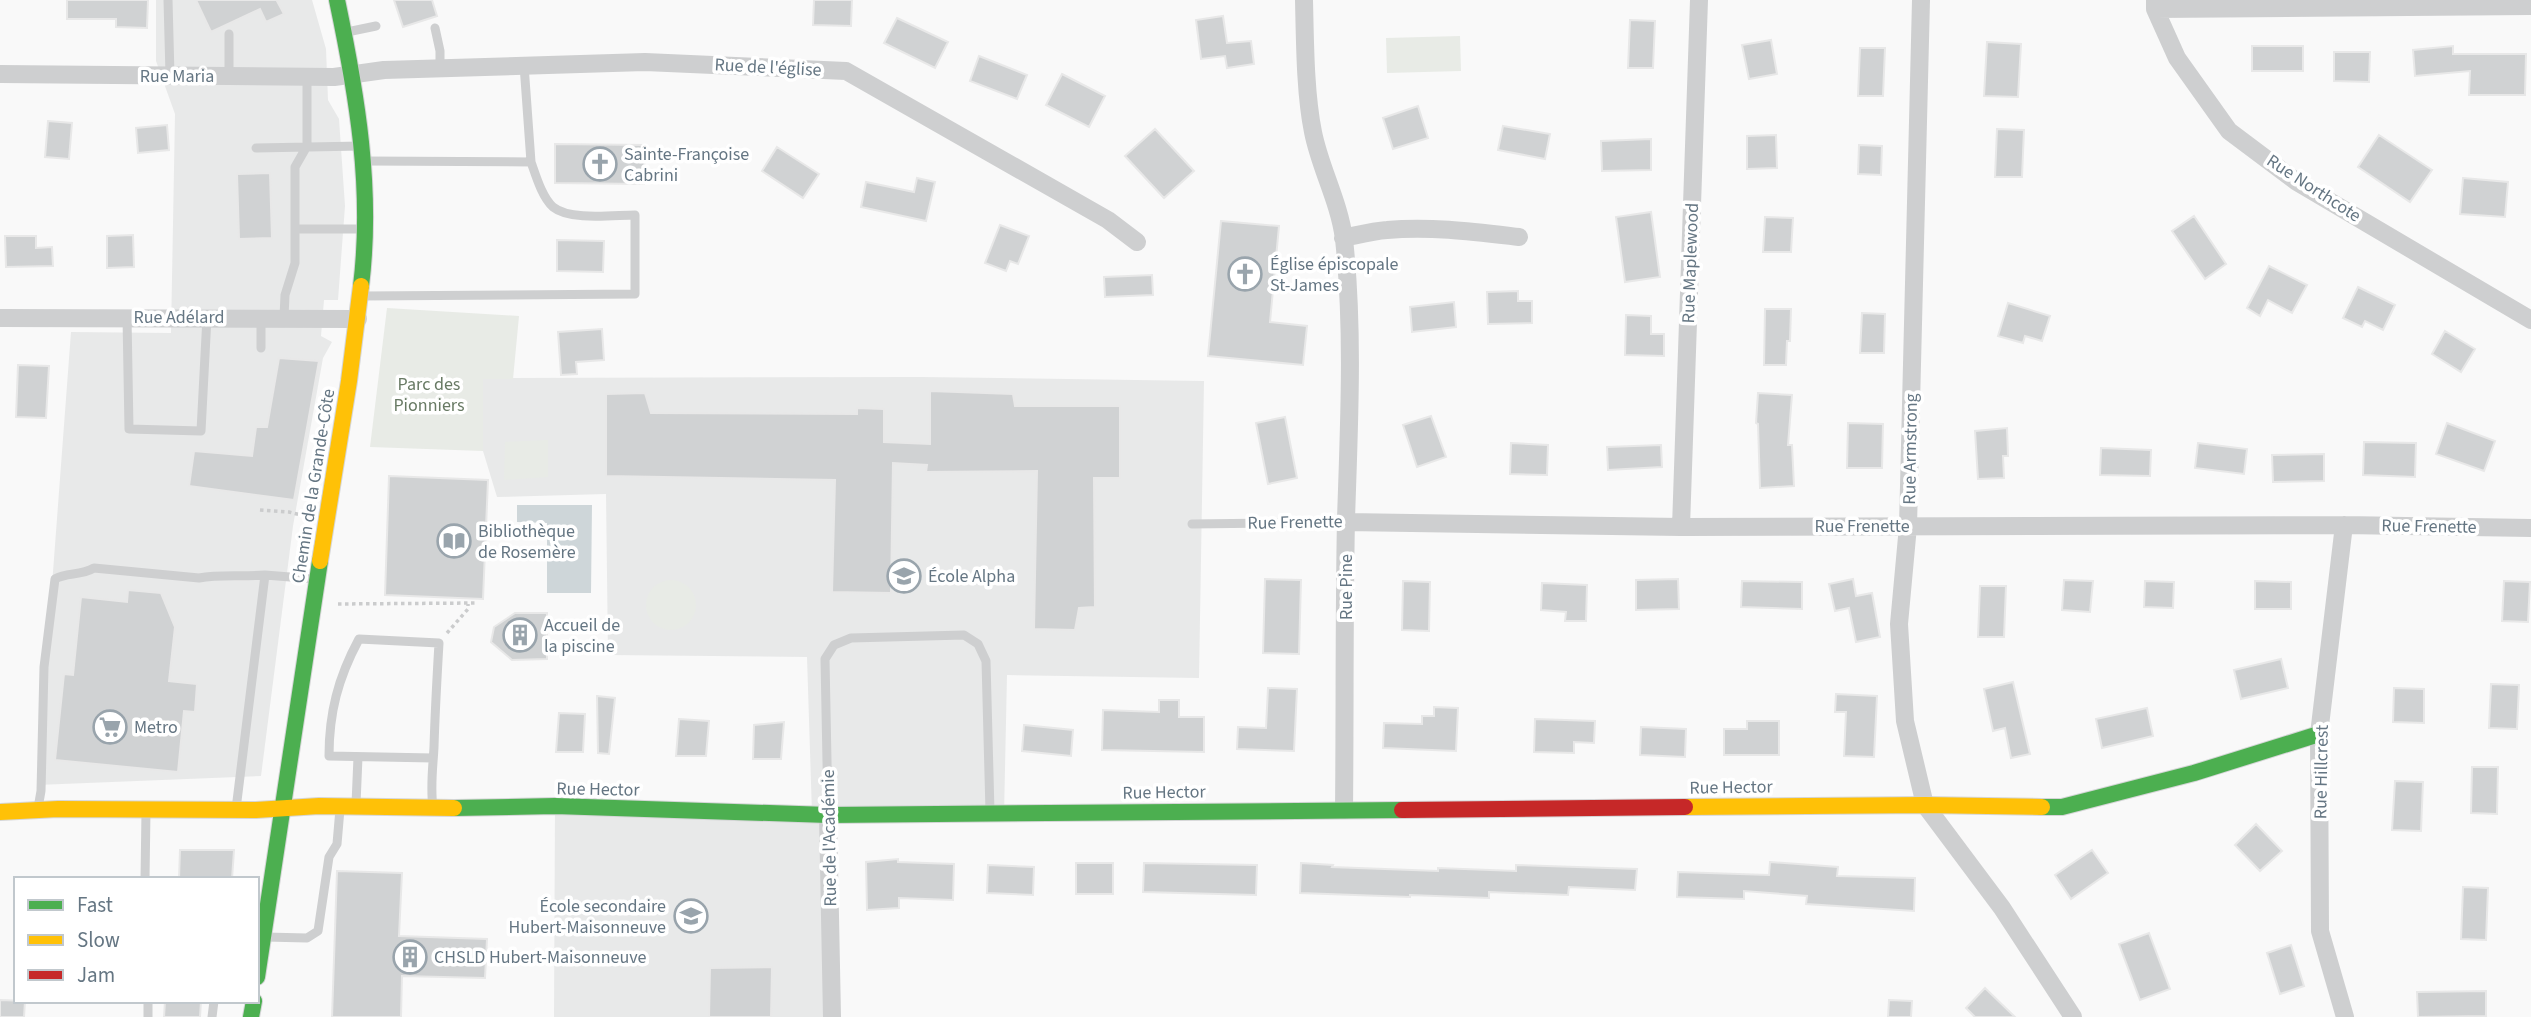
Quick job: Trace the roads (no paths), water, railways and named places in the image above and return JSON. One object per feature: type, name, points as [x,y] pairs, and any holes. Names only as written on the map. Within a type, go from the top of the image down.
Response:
[{"type":"street","name":"Chemin de la Grande-Côte","points":[[260,947],[264,889],[282,809],[361,296],[366,229],[363,153],[354,75],[337,0]]},
{"type":"street","name":"Rue Pine","points":[[1304,0],[1313,132],[1335,198],[1343,237],[1350,407],[1346,522],[1344,810]]},
{"type":"street","name":"Rue Maplewood","points":[[1681,527],[1699,0]]},
{"type":"street","name":"Rue Armstrong","points":[[1920,0],[1908,526],[1899,624],[1905,721],[1925,805],[2002,908],[2073,1017]]},
{"type":"street","points":[[2155,4],[2531,6]]},
{"type":"street","name":"Rue Northcote","points":[[2155,4],[2177,58],[2230,131],[2297,182],[2531,320]]},
{"type":"street","name":"Rue de l'église","points":[[354,75],[384,70],[678,62],[846,71],[1108,220],[1137,242]]},
{"type":"street","name":"Rue Maria","points":[[0,74],[307,77],[354,75]]},
{"type":"street","points":[[1343,237],[1385,230],[1429,229],[1519,237]]},
{"type":"street","name":"Rue Adélard","points":[[0,317],[358,319]]},
{"type":"street","name":"Rue Frenette","points":[[1346,522],[1681,527],[2344,525],[2531,528]]},
{"type":"street","name":"Rue Hillcrest","points":[[2344,525],[2319,734],[2320,931],[2345,1017]]},
{"type":"street","name":"Rue Hector","points":[[0,812],[555,806],[828,815],[1925,805],[2062,807],[2194,773],[2319,734]]},
{"type":"street","name":"Rue de l'Académie","points":[[828,815],[832,1017]]},
{"type":"lane","points":[[169,0],[170,75]]},
{"type":"lane","points":[[345,33],[376,26]]},
{"type":"lane","points":[[435,28],[440,51],[440,69]]},
{"type":"lane","points":[[229,34],[229,76]]},
{"type":"lane","points":[[361,296],[635,294],[635,215],[575,215],[555,208],[544,194],[531,163],[524,65]]},
{"type":"lane","points":[[284,317],[285,295],[295,263],[295,167],[307,146],[307,77]]},
{"type":"lane","points":[[256,148],[307,146],[363,153],[531,163]]},
{"type":"lane","points":[[295,229],[366,229]]},
{"type":"lane","points":[[127,317],[129,429],[201,431],[206,317]]},
{"type":"lane","points":[[261,317],[261,348]]},
{"type":"lane","name":"Rue Frenette","points":[[1192,524],[1346,522]]},
{"type":"lane","points":[[37,810],[41,791],[44,667],[55,579],[65,575],[81,575],[94,568],[199,578],[216,575],[265,575],[317,580]]},
{"type":"lane","points":[[236,810],[265,575]]},
{"type":"lane","name":"Rue de l'Académie","points":[[828,815],[825,659],[834,645],[851,638],[964,635],[978,644],[986,661],[990,813]]},
{"type":"lane","points":[[433,758],[329,756],[332,704],[340,679],[359,639],[439,643],[433,758],[431,793],[434,808]]},
{"type":"lane","points":[[260,947],[307,938],[318,931],[329,857],[337,844],[348,807],[358,757]]},
{"type":"lane","points":[[145,877],[146,809]]},
{"type":"place","name":"Sainte-Françoise Cabrini","points":[[600,164]]},
{"type":"place","name":"Église épiscopale St-James","points":[[1245,274]]},
{"type":"place","name":"Bibliothèque de Rosemère","points":[[454,541]]},
{"type":"place","name":"École Alpha","points":[[904,576]]},
{"type":"place","name":"Accueil de la piscine","points":[[520,635]]},
{"type":"place","name":"Metro","points":[[110,727]]},
{"type":"place","name":"École secondaire Hubert-Maisonneuve","points":[[691,916]]},
{"type":"place","name":"CHSLD Hubert-Maisonneuve","points":[[410,957]]},
{"type":"park label","name":"Parc des Pionniers","points":[[429,394]]}]
